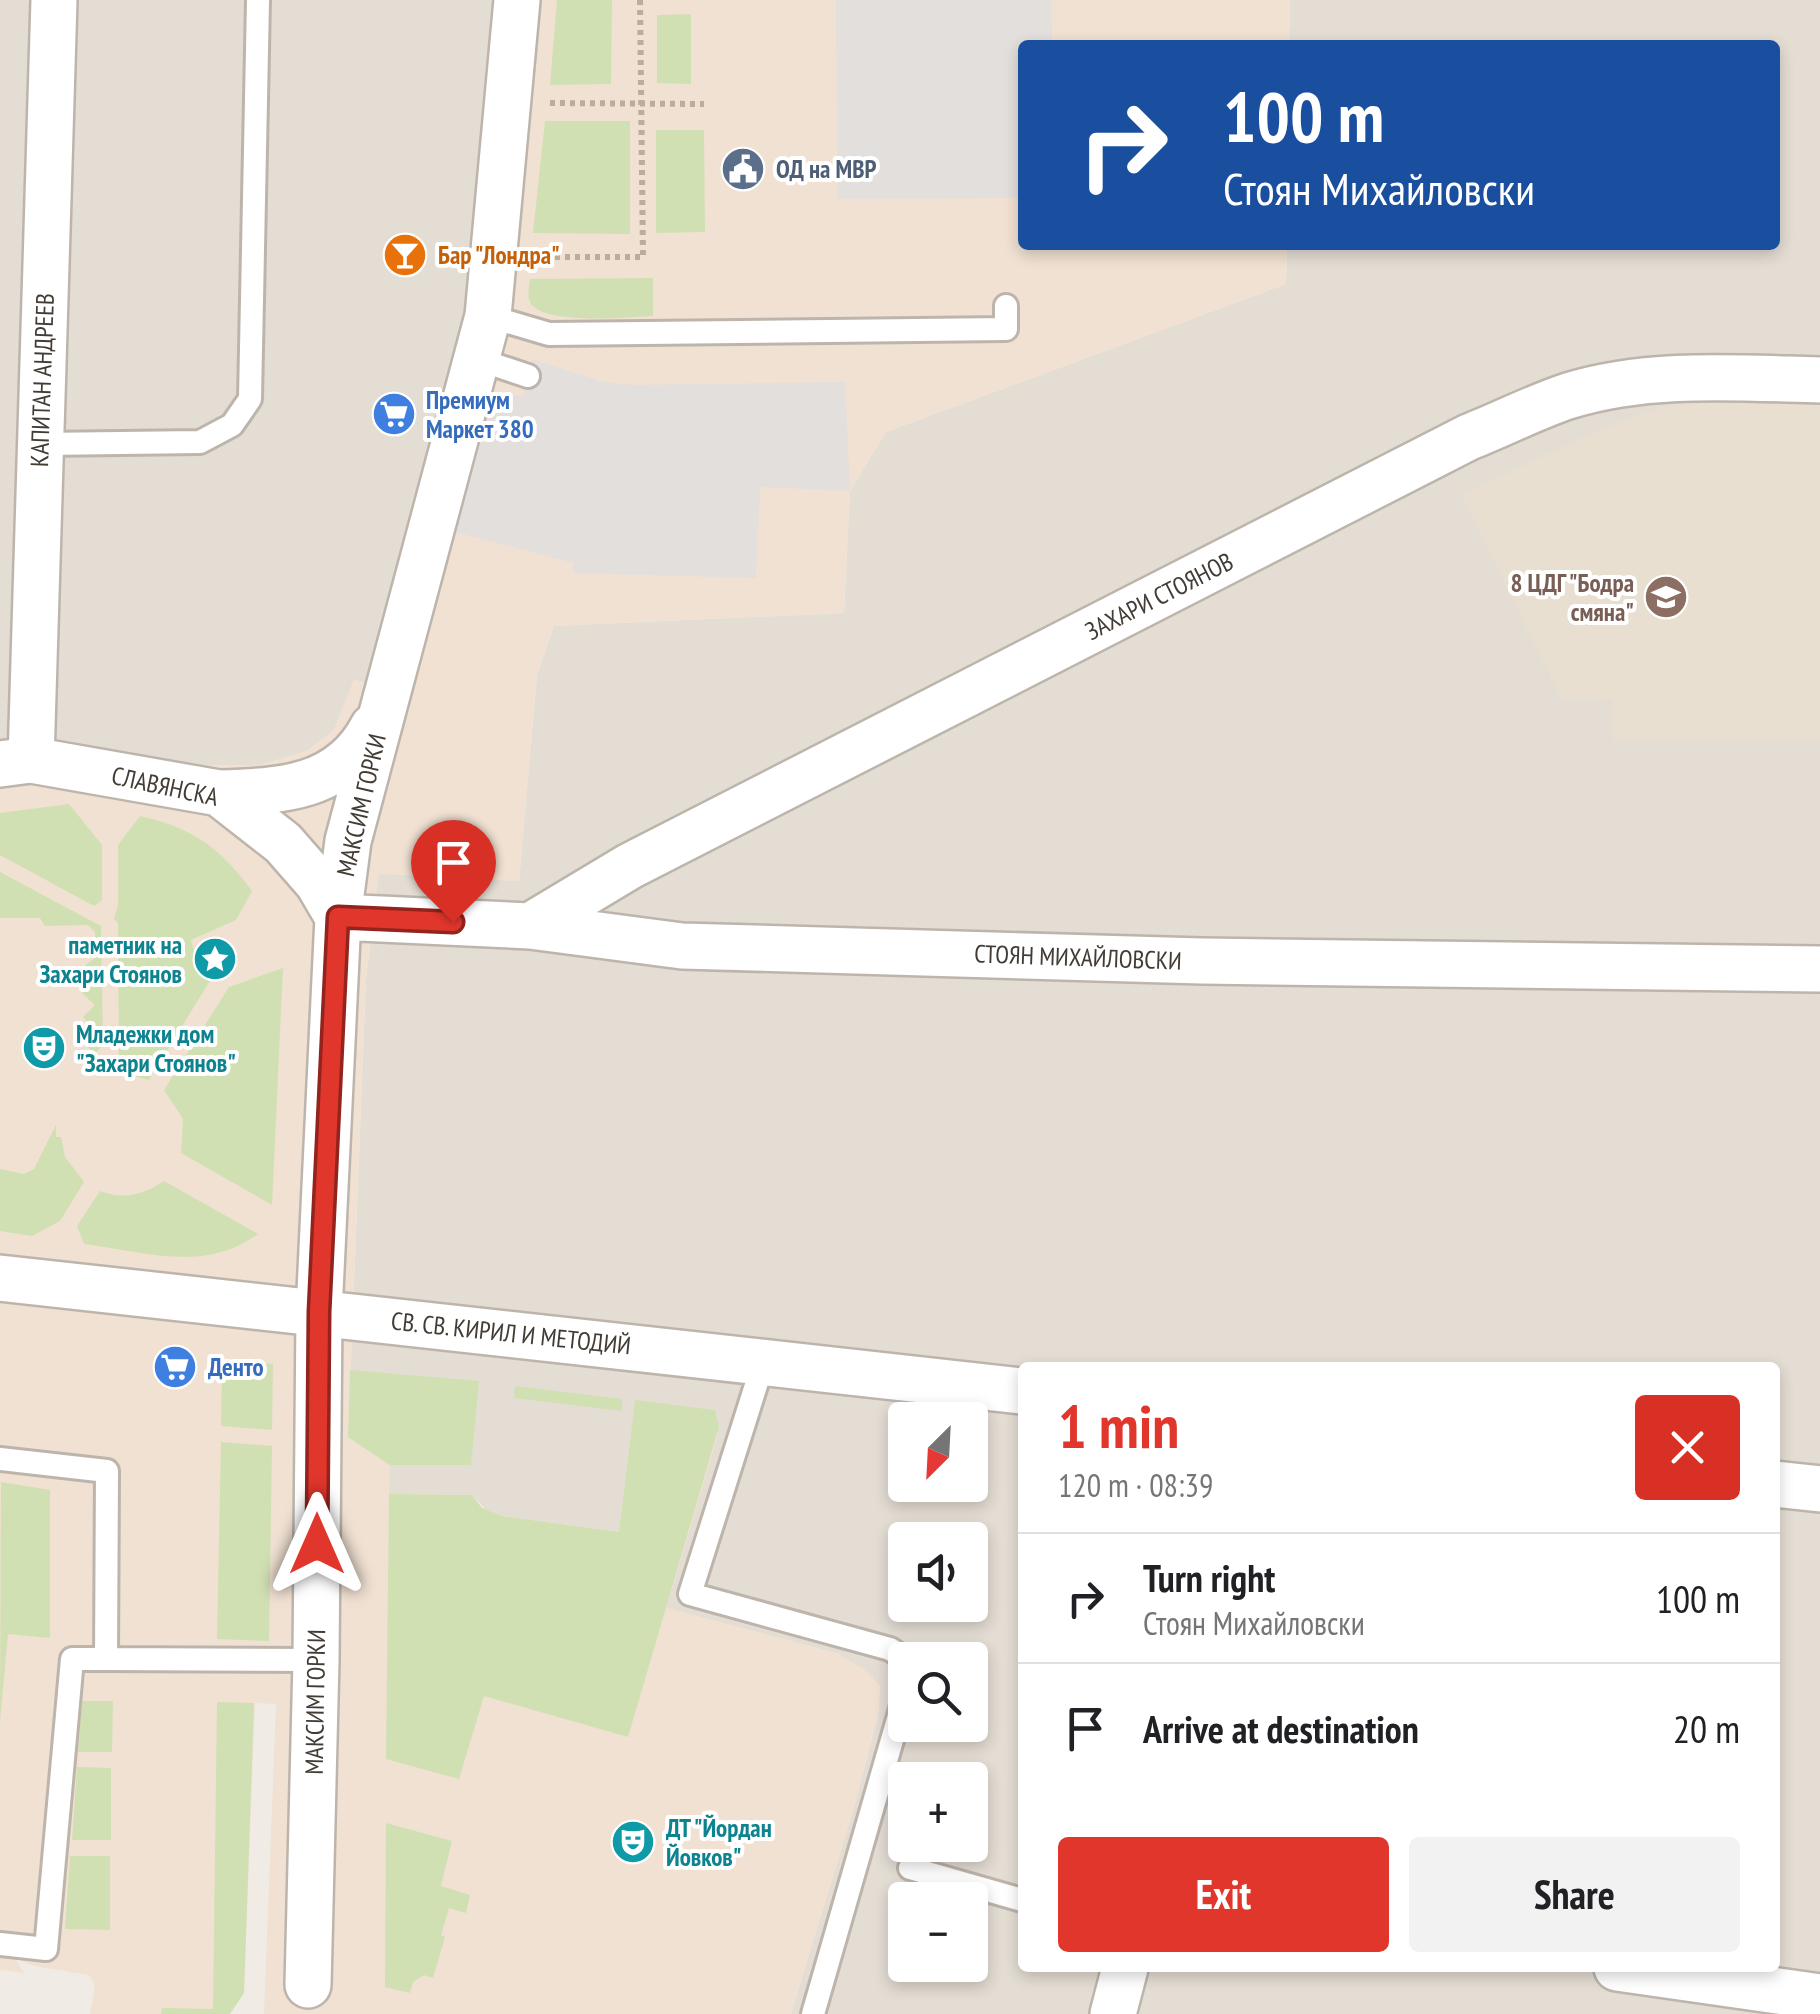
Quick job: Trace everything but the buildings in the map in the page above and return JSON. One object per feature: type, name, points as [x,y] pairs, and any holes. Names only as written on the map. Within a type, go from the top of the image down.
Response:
[{"type":"street","name":"КАПИТАН АНДРЕЕВ","points":[[15,762],[40,444],[54,0]]},
{"type":"street","name":"МАКСИМ ГОРКИ","points":[[308,1985],[319,1312],[338,917],[348,841],[488,316],[517,0]]},
{"type":"street","name":"ЗАХАРИ СТОЯНОВ","points":[[530,926],[630,866],[1469,437],[1569,396],[1635,383],[1732,378],[1820,380]]},
{"type":"street","points":[[219,793],[272,791],[309,784],[339,768],[366,740],[384,705]]},
{"type":"street","name":"СЛАВЯНСКА","points":[[15,762],[219,793],[283,843],[318,883],[338,917]]},
{"type":"street","name":"СТОЯН МИХАЙЛОВСКИ","points":[[338,917],[530,926],[682,946],[1202,960],[1820,969]]},
{"type":"street","name":"СВ. СВ. КИРИЛ И МЕТОДИЙ","points":[[0,1278],[1018,1391]]},
{"type":"street","points":[[1780,1485],[1820,1489]]},
{"type":"street","points":[[1113,2014],[1125,1972]]},
{"type":"street","points":[[1645,1972],[1820,1997]]},
{"type":"lane","points":[[40,444],[200,442],[232,424],[250,399],[258,0]]},
{"type":"lane","points":[[488,316],[549,334],[1006,329],[1006,306]]},
{"type":"lane","points":[[477,359],[528,376]]},
{"type":"lane","points":[[764,1360],[690,1594],[888,1647]]},
{"type":"lane","points":[[0,1459],[107,1471],[106,1659]]},
{"type":"lane","points":[[0,1944],[46,1949],[72,1659],[316,1660]]},
{"type":"lane","points":[[814,2014],[891,1742]]},
{"type":"lane","points":[[910,1868],[1018,1899]]},
{"type":"path","points":[[494,257],[642,257],[640,0]]},
{"type":"path","points":[[508,103],[704,104]]},
{"type":"shaded area","points":[[0,0],[543,0],[513,303],[410,693],[354,680],[334,730],[307,751],[260,765],[178,765],[0,746]]},
{"type":"shaded area","points":[[543,0],[1290,0],[1289,40],[1018,40],[1018,250],[1287,250],[1286,284],[886,432],[850,491],[844,613],[554,626],[537,675],[519,881],[379,874],[366,978],[348,1437],[390,1465],[389,1494],[472,1495],[482,1508],[502,1516],[619,1532],[635,1400],[715,1410],[718,1434],[666,1608],[839,1654],[880,1685],[878,1714],[853,1810],[791,2014],[264,2014],[276,1704],[255,1703],[244,1993],[230,2014],[90,2014],[95,1986],[89,1975],[34,1966],[15,1958],[24,1973],[0,1970],[0,746],[178,765],[260,765],[307,751],[334,730],[354,680],[410,692],[513,303]]},
{"type":"shaded area","points":[[836,0],[1051,0],[1052,40],[1018,40],[1018,198],[838,199]]},
{"type":"shaded area","points":[[1290,0],[1820,0],[1820,2014],[791,2014],[853,1810],[878,1715],[880,1686],[839,1654],[666,1608],[718,1434],[620,1532],[502,1516],[488,1512],[472,1495],[389,1494],[348,1437],[366,978],[379,873],[519,881],[537,675],[554,626],[844,613],[850,491],[886,432],[1286,284],[1287,250],[1780,250],[1780,40],[1289,40]]},
{"type":"shaded area","points":[[532,359],[604,382],[632,385],[845,382],[850,491],[760,487],[756,578],[573,573],[573,563],[452,531],[489,391],[523,397]]},
{"type":"shaded area","name":"8 ЦДГ \"Бодра смяна\"","points":[[1820,400],[1820,740],[1613,741],[1612,700],[1562,700],[1462,495],[1590,434],[1652,410],[1691,401]]},
{"type":"green space","points":[[557,0],[612,0],[611,84],[550,85]]},
{"type":"green space","points":[[691,14],[691,84],[657,83],[657,15]]},
{"type":"green space","points":[[545,121],[630,121],[630,234],[533,233]]},
{"type":"green space","points":[[656,130],[704,130],[705,232],[656,233]]},
{"type":"green space","points":[[653,278],[653,316],[568,317],[538,310],[529,297],[530,279]]},
{"type":"green space","points":[[69,804],[102,845],[102,900],[94,906],[0,855],[0,813]]},
{"type":"green space","points":[[140,816],[190,833],[228,862],[252,891],[236,920],[191,940],[197,962],[207,965],[211,979],[149,1080],[119,1072],[118,923],[114,919],[118,905],[118,845]]},
{"type":"green space","points":[[0,872],[101,926],[103,1045],[95,1054],[82,1042],[95,1031],[83,1017],[95,1005],[82,993],[94,980],[82,968],[96,957],[95,932],[88,925],[45,926],[40,918],[0,918]]},
{"type":"green space","points":[[283,968],[272,1205],[181,1153],[183,1119],[164,1090],[229,987]]},
{"type":"green space","points":[[56,1125],[56,1137],[61,1137],[65,1157],[84,1182],[60,1221],[32,1236],[0,1231],[0,1169],[24,1174],[34,1169]]},
{"type":"green space","points":[[164,1181],[258,1234],[238,1246],[196,1256],[152,1255],[84,1244],[77,1226],[100,1191],[133,1195]]},
{"type":"green space","points":[[252,1363],[273,1364],[272,1430],[221,1426],[222,1371],[251,1376]]},
{"type":"green space","points":[[350,1370],[479,1381],[471,1465],[390,1465],[348,1437]]},
{"type":"green space","points":[[515,1386],[622,1399],[622,1411],[514,1398]]},
{"type":"green space","points":[[635,1400],[715,1410],[719,1427],[628,1737],[484,1696],[459,1779],[386,1759],[389,1494],[472,1495],[482,1508],[502,1516],[619,1532]]},
{"type":"green space","points":[[221,1442],[272,1446],[269,1641],[217,1639]]},
{"type":"green space","points":[[1,1482],[50,1490],[50,1638],[8,1634],[0,1721]]},
{"type":"green space","points":[[82,1701],[113,1701],[112,1752],[78,1752]]},
{"type":"green space","points":[[217,1702],[254,1703],[244,1993],[230,2014],[161,2014],[162,2008],[213,2009]]},
{"type":"green space","points":[[77,1767],[111,1768],[111,1840],[72,1840]]},
{"type":"green space","points":[[386,1823],[452,1841],[441,1886],[470,1895],[466,1913],[449,1908],[433,1978],[424,1975],[413,1982],[410,1993],[385,1987]]},
{"type":"green space","points":[[70,1856],[110,1856],[110,1930],[65,1929]]},
{"type":"place","name":"ОД на МВР","points":[[743,169]]},
{"type":"place","name":"Бар \"Лондра\"","points":[[405,255]]},
{"type":"place","name":"Премиум Маркет 380","points":[[394,414]]},
{"type":"place","name":"8 ЦДГ \"Бодра смяна\"","points":[[1666,597]]},
{"type":"place","name":"паметник на Захари Стоянов","points":[[215,959]]},
{"type":"place","name":"Младежки дом \"Захари Стоянов\"","points":[[44,1048]]},
{"type":"place","name":"Денто","points":[[175,1367]]},
{"type":"place","name":"ДТ \"Йордан Йовков\"","points":[[633,1842]]},
{"type":"route","points":[[317,1544],[319,1312],[338,917],[453,922]]}]
